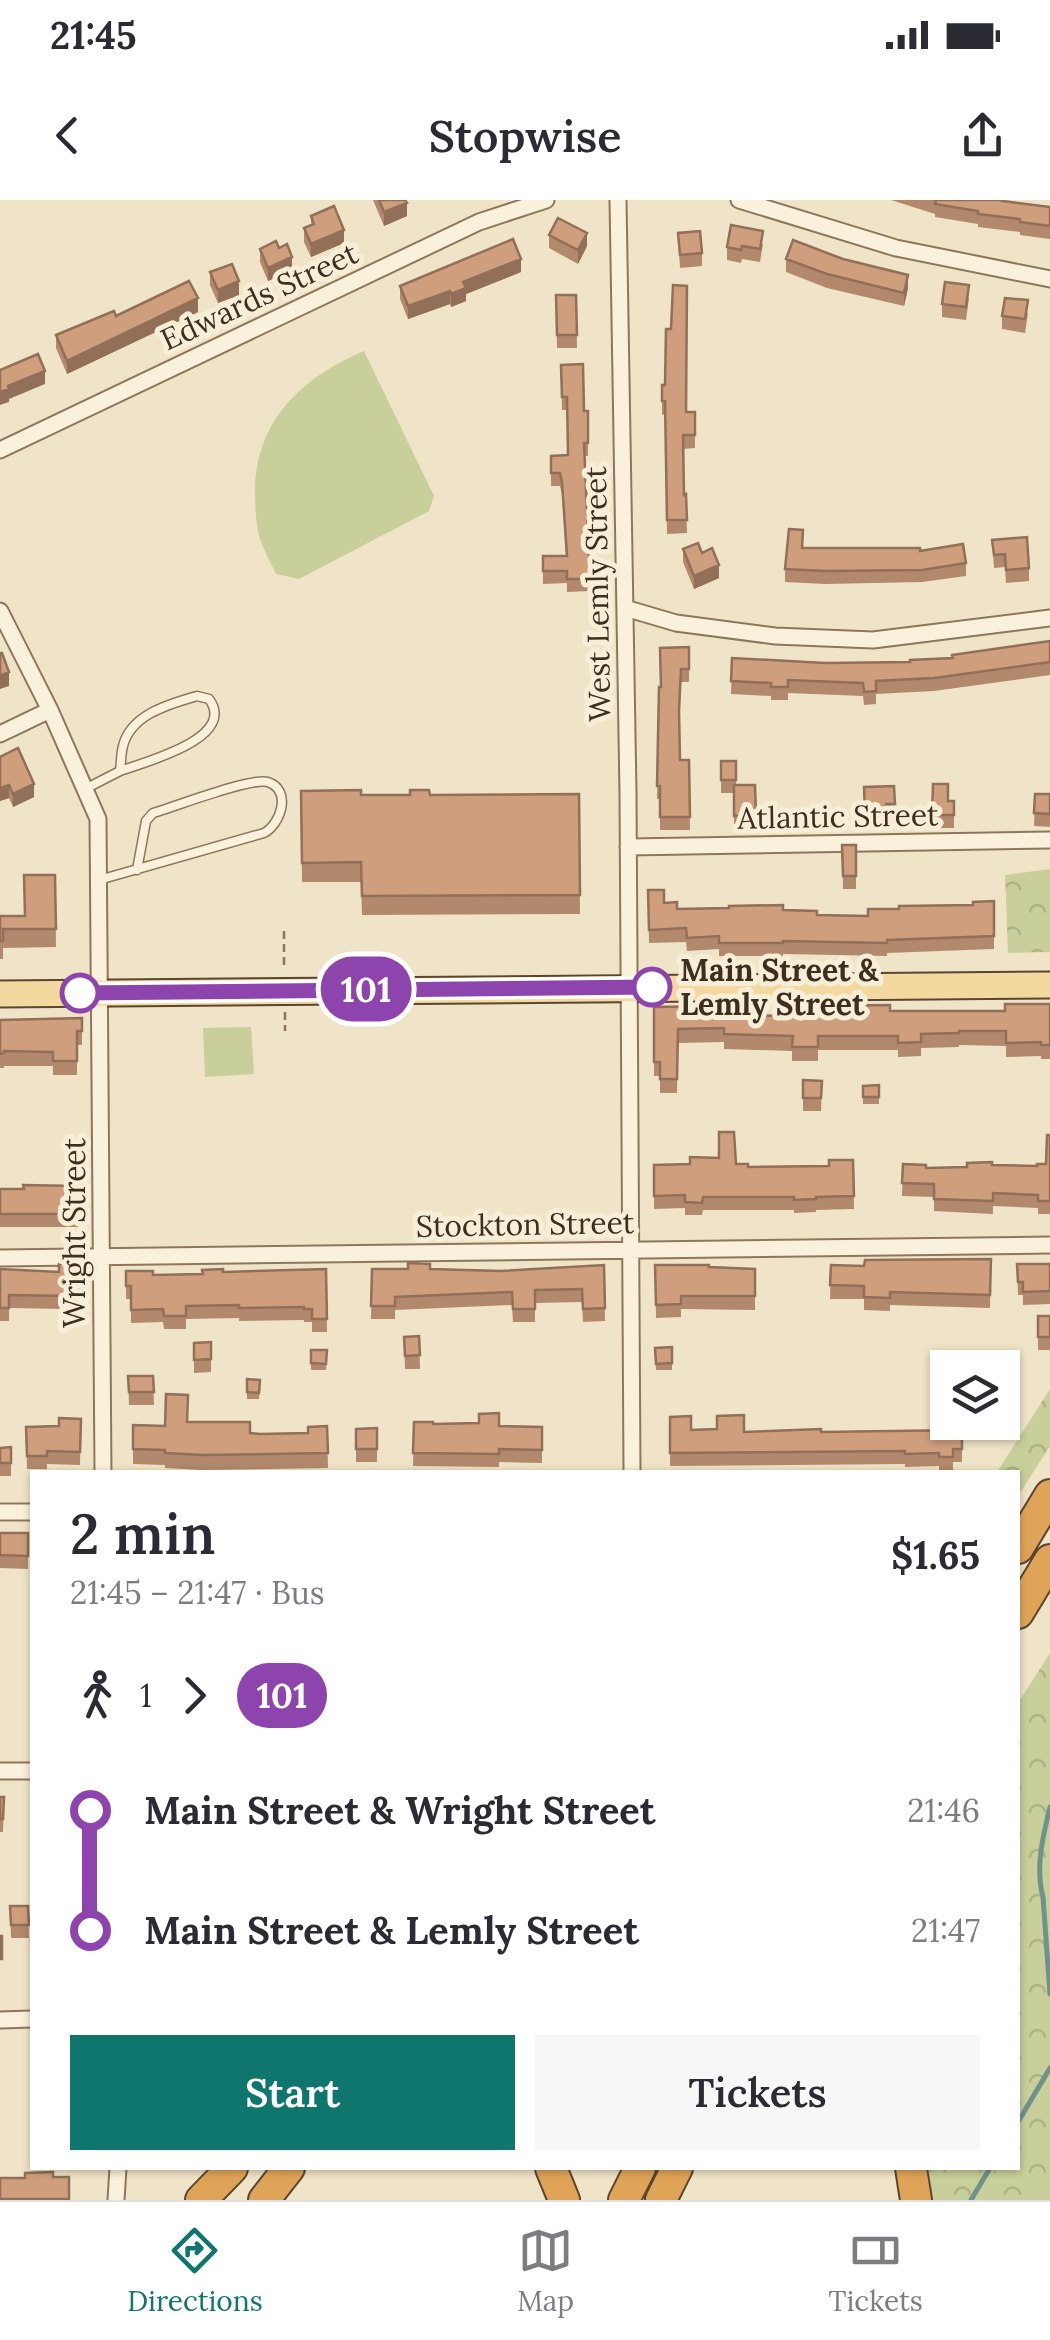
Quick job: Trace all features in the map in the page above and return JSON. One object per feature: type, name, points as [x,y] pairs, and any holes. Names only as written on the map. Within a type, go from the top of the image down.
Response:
[{"type":"highway","points":[[1020,1545],[1050,1495]]},
{"type":"highway","points":[[1020,1610],[1050,1560]]},
{"type":"highway","points":[[201,2200],[230,2170]]},
{"type":"highway","points":[[264,2200],[287,2170]]},
{"type":"highway","points":[[552,2170],[564,2200]]},
{"type":"highway","points":[[624,2200],[639,2170]]},
{"type":"highway","points":[[661,2200],[676,2170]]},
{"type":"highway","points":[[911,2170],[916,2200]]},
{"type":"main road","points":[[0,994],[1050,985]]},
{"type":"street","name":"Edwards Street","points":[[0,450],[479,222],[546,200]]},
{"type":"street","name":"West Lemly Street","points":[[618,200],[626,608],[632,1470]]},
{"type":"street","points":[[739,200],[896,248],[1050,279]]},
{"type":"street","points":[[626,608],[676,622],[774,636],[872,640],[1050,618]]},
{"type":"street","name":"Wright Street","points":[[0,611],[50,710],[98,819],[103,1470]]},
{"type":"street","points":[[0,734],[50,710]]},
{"type":"street","name":"Atlantic Street","points":[[628,847],[1050,840]]},
{"type":"street","name":"Stockton Street","points":[[0,1258],[1050,1245]]},
{"type":"street","points":[[0,1512],[30,1512]]},
{"type":"street","points":[[0,1771],[30,1771]]},
{"type":"street","points":[[0,2020],[30,2020]]},
{"type":"street","points":[[116,2200],[118,2170]]},
{"type":"lane","points":[[85,789],[196,740],[211,728],[214,705],[208,698],[197,696],[146,716],[134,726],[123,746],[120,771]]},
{"type":"lane","points":[[99,880],[137,870],[264,833],[278,821],[282,800],[279,791],[267,782],[249,783],[153,813],[146,821],[137,870]]},
{"type":"path","points":[[284,931],[284,967]]},
{"type":"path","points":[[284,1010],[285,1031]]},
{"type":"green space","points":[[364,351],[434,496],[429,511],[299,579],[276,574],[260,539],[256,516],[257,467],[263,444],[286,405],[302,389],[320,374]]},
{"type":"green space","points":[[1050,869],[1050,952],[1008,953],[1005,875]]},
{"type":"green space","points":[[251,1027],[254,1074],[205,1077],[203,1028]]},
{"type":"green space","points":[[1050,1389],[1050,1446],[1020,1493],[1020,1470],[998,1470]]},
{"type":"green space","points":[[1050,1653],[1050,2200],[932,2200],[929,2170],[1020,2170],[1020,1700]]},
{"type":"building","points":[[379,200],[405,200],[407,203],[384,212]]},
{"type":"building","points":[[934,200],[1004,200],[1050,207],[1050,226],[978,214],[935,204]]},
{"type":"building","points":[[334,206],[344,230],[311,244],[304,228],[314,224],[311,216]]},
{"type":"building","points":[[558,218],[587,233],[578,250],[549,235]]},
{"type":"building","points":[[731,225],[763,231],[760,249],[727,247]]},
{"type":"building","points":[[700,231],[702,253],[680,255],[678,233]]},
{"type":"building","points":[[513,239],[521,259],[463,282],[466,288],[408,306],[400,286]]},
{"type":"building","points":[[793,240],[843,259],[908,275],[904,293],[827,274],[786,259]]},
{"type":"building","points":[[276,241],[279,248],[287,244],[292,257],[268,268],[260,249]]},
{"type":"building","points":[[232,264],[239,281],[218,290],[210,272]]},
{"type":"building","points":[[189,281],[198,298],[67,361],[56,335],[114,311],[116,316]]},
{"type":"building","points":[[945,282],[969,285],[966,307],[942,304]]},
{"type":"building","points":[[673,285],[687,286],[686,412],[695,412],[695,435],[683,435],[687,520],[667,520],[662,385]]},
{"type":"building","points":[[556,295],[576,295],[577,335],[557,335]]},
{"type":"building","points":[[1005,298],[1028,300],[1025,319],[1002,316]]},
{"type":"building","points":[[38,354],[45,371],[0,392],[0,370]]},
{"type":"building","points":[[583,364],[584,411],[588,411],[588,443],[584,443],[590,579],[567,579],[567,571],[543,571],[543,556],[567,556],[562,482],[560,473],[551,473],[551,456],[568,455],[567,397],[562,397],[561,365]]},
{"type":"building","points":[[789,529],[803,530],[802,548],[920,551],[963,544],[966,563],[922,570],[785,569]]},
{"type":"building","points":[[1027,537],[1029,568],[1006,570],[1005,554],[994,555],[992,540]]},
{"type":"building","points":[[698,543],[702,553],[712,548],[719,565],[694,576],[683,549]]},
{"type":"building","points":[[1050,641],[1050,662],[934,678],[876,681],[876,691],[864,692],[863,683],[788,680],[788,687],[771,687],[771,683],[731,681],[732,658],[910,662]]},
{"type":"building","points":[[689,647],[689,669],[681,669],[679,711],[680,760],[689,760],[690,817],[660,817],[660,648]]},
{"type":"building","points":[[0,653],[9,672],[0,676]]},
{"type":"building","points":[[18,748],[34,784],[13,794],[9,785],[0,788],[0,757]]},
{"type":"building","points":[[721,761],[736,761],[736,780],[721,780]]},
{"type":"building","points":[[933,784],[948,784],[948,801],[954,801],[954,815],[932,815]]},
{"type":"building","points":[[734,785],[755,785],[756,815],[734,816]]},
{"type":"building","points":[[894,786],[895,804],[886,804],[886,813],[865,813],[864,787]]},
{"type":"building","points":[[361,790],[361,795],[410,795],[410,790],[429,790],[430,795],[579,794],[580,895],[362,896],[361,862],[302,863],[301,791]]},
{"type":"building","points":[[1035,794],[1050,794],[1050,814],[1034,813]]},
{"type":"building","points":[[842,845],[856,845],[856,876],[843,876]]},
{"type":"building","points":[[24,875],[55,875],[56,929],[3,929],[0,941],[0,916],[25,916]]},
{"type":"building","points":[[648,890],[664,890],[664,903],[677,902],[677,909],[783,905],[783,910],[817,911],[817,915],[868,916],[868,909],[994,901],[994,936],[887,943],[719,943],[719,936],[687,938],[686,928],[649,930]]},
{"type":"building","points":[[1005,1004],[1050,1004],[1050,1045],[1006,1043],[1006,1031],[959,1031],[921,1034],[921,1042],[898,1043],[898,1036],[818,1036],[818,1047],[792,1047],[793,1036],[724,1034],[724,1028],[678,1029],[677,1079],[660,1079],[660,1062],[654,1062],[654,1007],[711,1006],[711,1015],[793,1016],[793,1006],[890,1005],[890,1011],[1005,1011]]},
{"type":"building","points":[[82,1018],[82,1031],[77,1031],[77,1061],[53,1061],[53,1052],[0,1054],[0,1020]]},
{"type":"building","points":[[803,1080],[822,1081],[821,1098],[803,1098]]},
{"type":"building","points":[[879,1085],[879,1097],[863,1097],[863,1086]]},
{"type":"building","points":[[719,1132],[734,1132],[736,1164],[748,1167],[829,1166],[829,1160],[853,1160],[854,1196],[794,1200],[703,1197],[702,1203],[685,1202],[685,1195],[654,1196],[654,1165],[690,1164],[690,1157],[719,1158]]},
{"type":"building","points":[[1047,1135],[1050,1201],[1038,1201],[1038,1195],[993,1193],[993,1201],[934,1199],[934,1184],[902,1183],[903,1164],[926,1168],[992,1162],[1046,1164]]},
{"type":"building","points":[[23,1185],[78,1186],[78,1214],[0,1214],[0,1189],[24,1189]]},
{"type":"building","points":[[991,1259],[990,1295],[890,1292],[890,1298],[864,1297],[864,1286],[830,1285],[831,1265],[864,1266],[865,1260]]},
{"type":"building","points":[[408,1263],[430,1264],[430,1269],[501,1271],[604,1265],[605,1308],[583,1309],[582,1289],[535,1290],[535,1309],[513,1309],[512,1292],[395,1297],[395,1306],[371,1306],[372,1269],[408,1269]]},
{"type":"building","points":[[59,1264],[79,1264],[79,1307],[65,1307],[65,1296],[9,1295],[9,1308],[0,1308],[0,1269],[59,1272]]},
{"type":"building","points":[[1017,1264],[1050,1264],[1050,1291],[1023,1292]]},
{"type":"building","points":[[655,1265],[755,1269],[755,1296],[681,1296],[681,1304],[656,1305]]},
{"type":"building","points":[[326,1269],[327,1319],[312,1319],[312,1309],[304,1307],[186,1306],[186,1316],[164,1316],[163,1309],[131,1310],[131,1286],[126,1286],[126,1271],[203,1274],[202,1270]]},
{"type":"building","points":[[1038,1316],[1050,1316],[1050,1337],[1038,1337]]},
{"type":"building","points":[[419,1336],[420,1355],[405,1356],[404,1337]]},
{"type":"building","points":[[211,1342],[211,1359],[194,1360],[194,1343]]},
{"type":"building","points":[[672,1347],[672,1363],[656,1364],[655,1348]]},
{"type":"building","points":[[311,1350],[327,1350],[326,1364],[311,1363]]},
{"type":"building","points":[[128,1376],[153,1376],[154,1392],[129,1392]]},
{"type":"building","points":[[247,1379],[260,1380],[259,1393],[247,1392]]},
{"type":"building","points":[[166,1394],[188,1395],[187,1422],[250,1422],[250,1433],[260,1434],[308,1433],[308,1427],[327,1426],[328,1453],[203,1455],[133,1449],[133,1425],[165,1426]]},
{"type":"building","points":[[499,1413],[499,1426],[542,1427],[542,1450],[413,1453],[414,1422],[479,1423],[479,1414]]},
{"type":"building","points":[[744,1415],[744,1432],[930,1430],[930,1440],[962,1440],[962,1449],[953,1449],[953,1457],[905,1451],[670,1453],[670,1417],[691,1416],[691,1430],[717,1429],[717,1416]]},
{"type":"building","points":[[59,1418],[81,1419],[80,1452],[47,1451],[47,1456],[27,1456],[26,1427],[59,1426]]},
{"type":"building","points":[[377,1428],[377,1449],[356,1449],[356,1429]]},
{"type":"building","points":[[11,1447],[11,1463],[0,1463],[0,1448]]},
{"type":"building","points":[[0,1533],[28,1533],[28,1556],[0,1555]]},
{"type":"building","points":[[0,1797],[4,1797],[3,1819],[0,1819]]},
{"type":"building","points":[[10,1906],[28,1906],[29,1925],[11,1925]]},
{"type":"building","points":[[53,2172],[53,2177],[69,2177],[69,2199],[0,2199],[0,2178]]},
{"type":"waterway","points":[[1050,1807],[1040,1863],[1050,1994]]},
{"type":"waterway","points":[[1020,2119],[1050,2068]]},
{"type":"waterway","points":[[971,2200],[989,2170]]},
{"type":"bus line","name":"101","points":[[80,993],[652,987]]},
{"type":"place","name":"Main Street & Lemly Street","points":[[652,987]]}]
